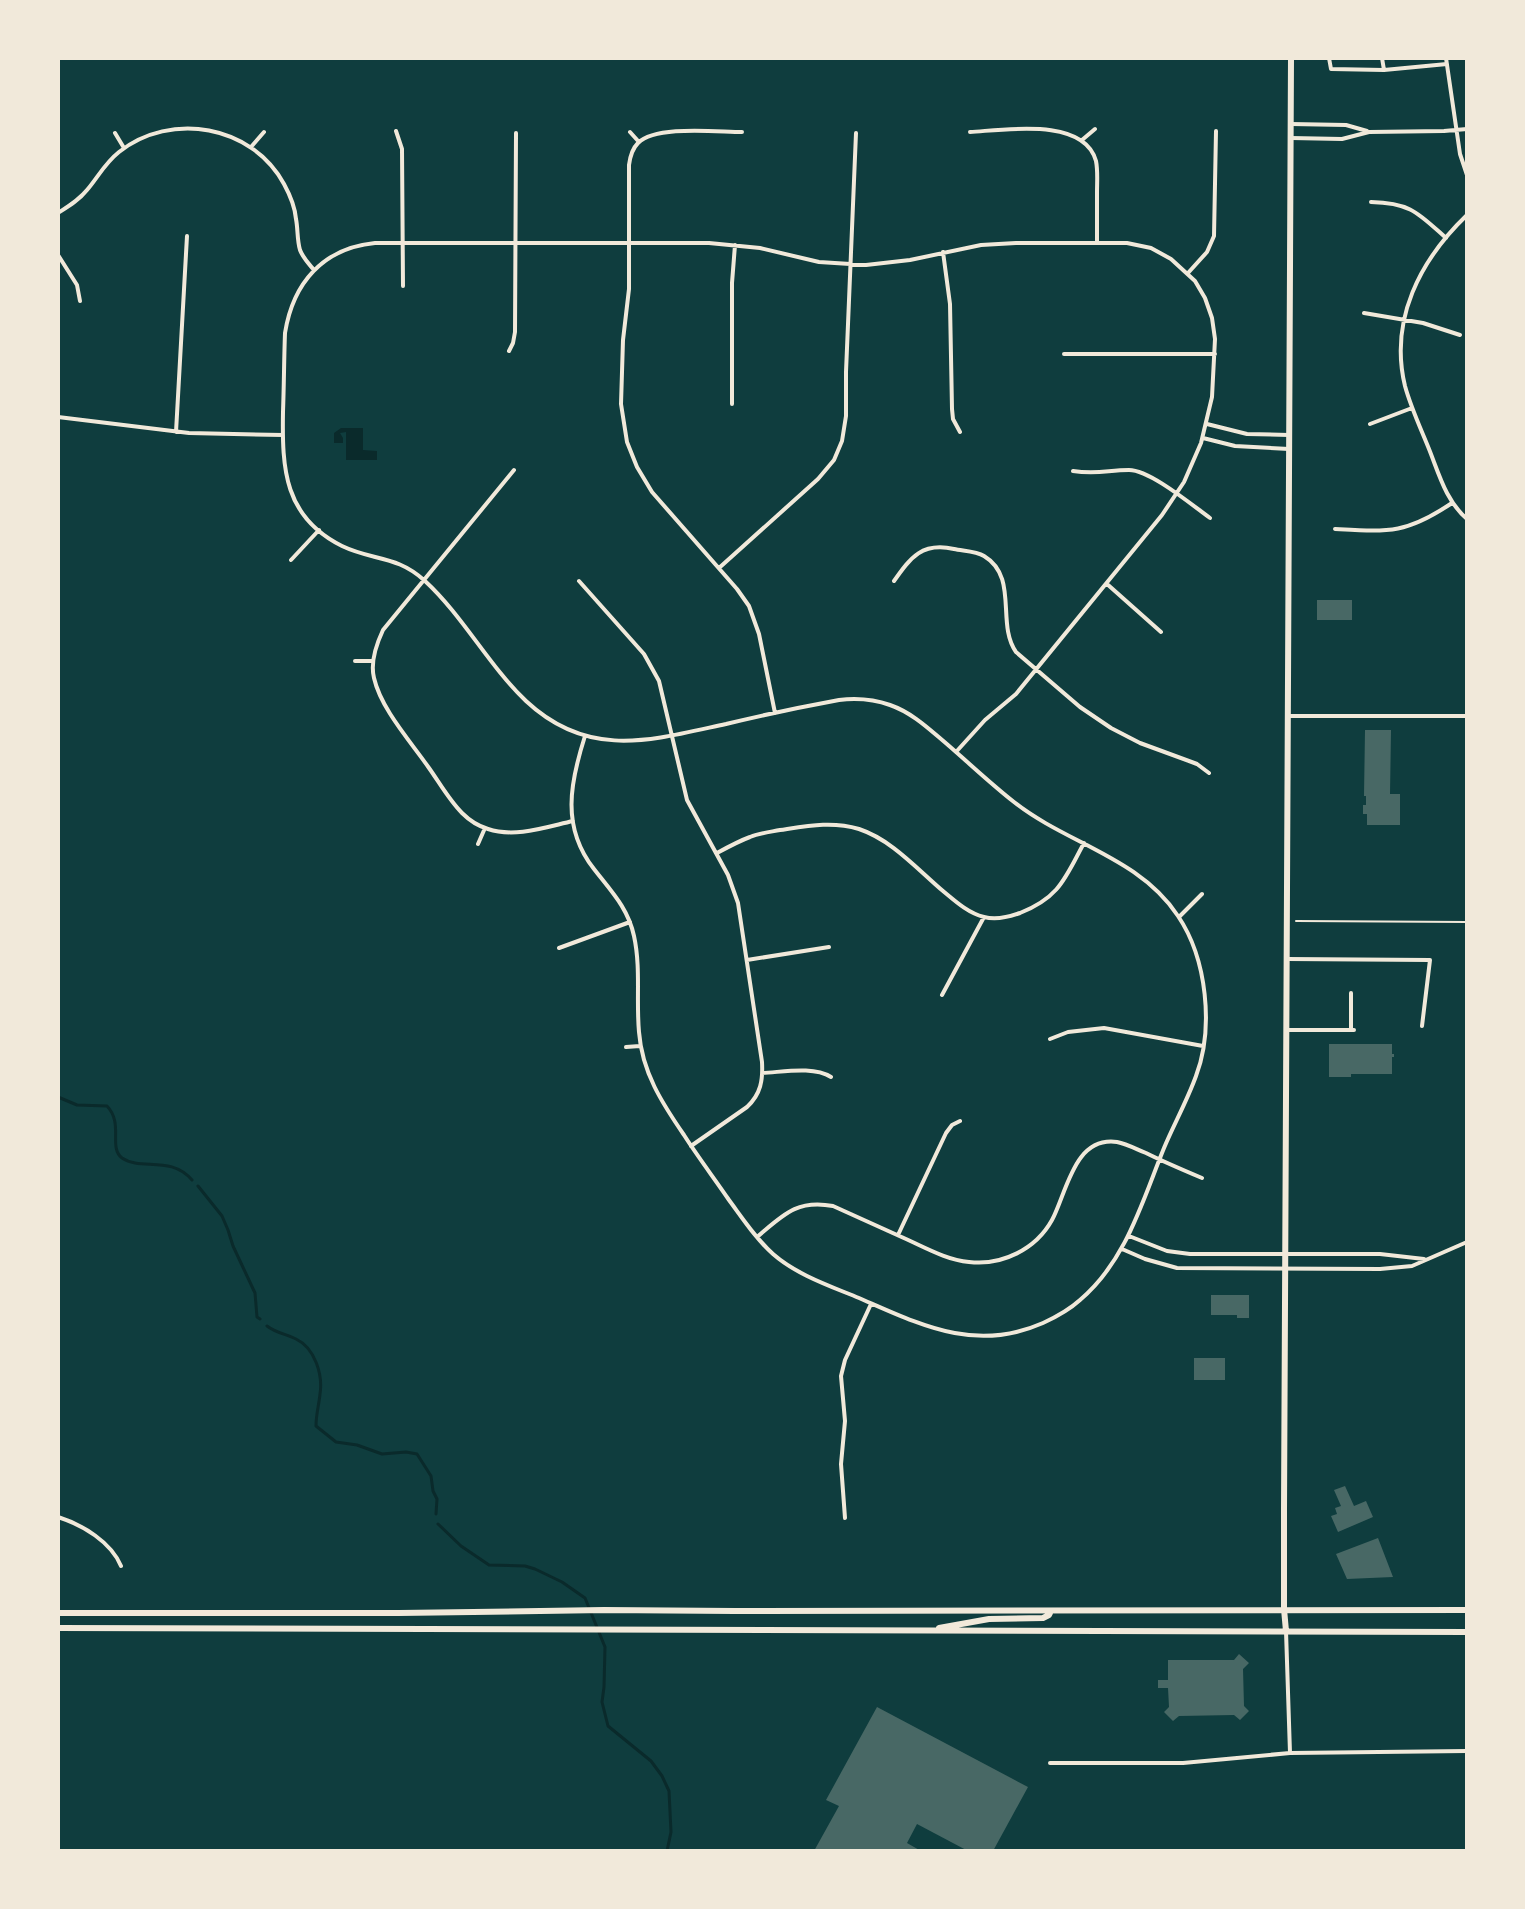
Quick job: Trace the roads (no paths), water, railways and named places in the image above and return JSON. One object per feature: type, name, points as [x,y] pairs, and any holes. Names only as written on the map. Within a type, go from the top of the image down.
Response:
[{"type":"main road","points":[[1286,1631],[1291,58]]},
{"type":"main road","points":[[58,1613],[1467,1610]]},
{"type":"main road","points":[[923,1631],[989,1619],[1043,1618],[1051,1611]]},
{"type":"main road","points":[[58,1628],[1467,1632]]},
{"type":"street","points":[[1329,58],[1331,69],[1384,70],[1446,61],[1460,154],[1467,175]]},
{"type":"street","points":[[1382,58],[1384,70]]},
{"type":"street","points":[[1291,124],[1346,125],[1369,132]]},
{"type":"street","points":[[58,213],[81,197],[108,162],[124,148],[152,134],[191,128],[219,132],[251,147],[274,168],[285,185],[296,217],[299,247],[314,270]]},
{"type":"street","points":[[1082,140],[1095,129]]},
{"type":"street","points":[[1291,138],[1342,139],[1369,132],[1467,129]]},
{"type":"street","points":[[970,132],[1054,130],[1082,140],[1092,151],[1097,166],[1097,243]]},
{"type":"street","points":[[396,131],[402,149],[403,286]]},
{"type":"street","points":[[1188,273],[1207,252],[1214,236],[1216,131]]},
{"type":"street","points":[[251,147],[264,132]]},
{"type":"street","points":[[630,132],[639,142]]},
{"type":"street","points":[[742,132],[655,133],[633,149],[629,165],[629,289],[623,340],[621,404],[627,442],[652,492],[744,597],[757,625],[775,713]]},
{"type":"street","points":[[115,133],[124,148]]},
{"type":"street","points":[[509,351],[515,332],[516,133]]},
{"type":"street","points":[[719,568],[818,479],[839,450],[846,416],[856,133]]},
{"type":"street","points":[[1371,202],[1408,207],[1446,238]]},
{"type":"street","points":[[1467,215],[1446,238],[1420,276],[1410,296],[1401,344],[1406,387],[1413,408],[1452,503],[1467,519]]},
{"type":"street","points":[[176,432],[187,236]]},
{"type":"street","points":[[585,736],[572,782],[573,821],[588,860],[621,902],[630,922],[638,964],[638,1023],[644,1063],[656,1092],[691,1146],[757,1237],[775,1256],[795,1269],[917,1323],[952,1334],[976,1336],[1008,1334],[1036,1326],[1076,1304],[1104,1276],[1129,1236],[1196,1076],[1203,1046],[1204,987],[1196,956],[1179,917],[1163,896],[1133,870],[1015,803],[918,720],[890,704],[864,699],[839,700],[672,736],[617,742],[585,736],[545,716],[523,698],[425,580],[403,565],[350,549],[319,530],[302,513],[288,485],[283,463],[285,333],[295,294],[314,270],[329,259],[351,247],[375,243],[696,243],[760,248],[819,262],[850,265],[895,262],[968,246],[1127,243],[1151,248],[1171,259],[1188,273],[1201,291],[1214,327],[1213,385],[1207,424],[1192,467],[1162,515],[1016,694],[985,720],[956,752]]},
{"type":"street","points":[[732,404],[735,245]]},
{"type":"street","points":[[943,252],[949,286],[952,409],[960,432]]},
{"type":"street","points":[[58,255],[77,285],[80,301]]},
{"type":"street","points":[[1364,313],[1436,326],[1460,335]]},
{"type":"street","points":[[1064,354],[1215,354]]},
{"type":"street","points":[[1370,424],[1413,408]]},
{"type":"street","points":[[58,417],[176,432],[283,435]]},
{"type":"street","points":[[1207,424],[1247,434],[1289,435]]},
{"type":"street","points":[[1203,438],[1235,446],[1289,449]]},
{"type":"street","points":[[514,470],[383,630],[378,640],[373,670],[377,687],[396,720],[469,820],[506,833],[573,821]]},
{"type":"street","points":[[1073,471],[1088,474],[1135,471],[1177,494],[1210,518]]},
{"type":"street","points":[[1335,529],[1402,529],[1423,521],[1452,503]]},
{"type":"street","points":[[291,560],[319,530]]},
{"type":"street","points":[[894,581],[909,560],[924,550],[943,547],[984,556],[997,568],[1002,578],[1009,639],[1016,652],[1080,707],[1111,728],[1165,754],[1197,764],[1209,773]]},
{"type":"street","points":[[579,581],[648,661],[662,690],[687,800],[728,875],[738,903],[762,1073],[761,1087],[753,1101],[737,1115],[691,1146]]},
{"type":"street","points":[[1107,584],[1161,632]]},
{"type":"street","points":[[355,661],[373,661]]},
{"type":"street","points":[[1288,716],[1467,716]]},
{"type":"street","points":[[717,853],[759,834],[813,825],[850,827],[882,840],[958,904],[984,917],[1001,918],[1016,915],[1045,901],[1062,884],[1084,843]]},
{"type":"street","points":[[478,844],[485,828]]},
{"type":"street","points":[[1179,917],[1202,894]]},
{"type":"street","points":[[942,995],[984,917]]},
{"type":"street","points":[[559,948],[630,922]]},
{"type":"street","points":[[747,960],[829,947]]},
{"type":"street","points":[[1287,959],[1430,960],[1422,1026]]},
{"type":"street","points":[[1286,1030],[1353,1030],[1351,993]]},
{"type":"street","points":[[1050,1039],[1068,1032],[1104,1028],[1203,1046]]},
{"type":"street","points":[[626,1047],[641,1046]]},
{"type":"street","points":[[762,1073],[812,1071],[831,1077]]},
{"type":"street","points":[[898,1235],[946,1133],[960,1121]]},
{"type":"street","points":[[757,1237],[791,1210],[820,1204],[833,1206],[959,1261],[981,1263],[1000,1260],[1024,1250],[1041,1234],[1051,1221],[1077,1162],[1093,1146],[1107,1142],[1120,1143],[1202,1178]]},
{"type":"street","points":[[1129,1236],[1179,1253],[1380,1254],[1426,1259]]},
{"type":"street","points":[[1122,1249],[1177,1268],[1399,1268],[1412,1266],[1467,1242]]},
{"type":"street","points":[[845,1518],[841,1464],[845,1421],[841,1376],[845,1360],[871,1304]]},
{"type":"street","points":[[58,1517],[96,1536],[111,1549],[121,1566]]},
{"type":"street","points":[[1286,1631],[1290,1753]]},
{"type":"street","points":[[1050,1763],[1183,1763],[1290,1753],[1467,1751]]},
{"type":"water","points":[[341,428],[363,428],[363,450],[377,451],[377,460],[346,460],[346,432],[340,433],[343,443],[334,443],[334,433]]},
{"type":"waterway","points":[[58,1097],[77,1105],[107,1106],[115,1120],[116,1148],[122,1158],[130,1162],[166,1165],[184,1172],[192,1180]]},
{"type":"waterway","points":[[198,1186],[222,1216],[255,1293],[257,1317],[260,1319]]},
{"type":"waterway","points":[[267,1326],[303,1343],[313,1355],[321,1387],[316,1426],[336,1442],[382,1454],[417,1454],[431,1476],[437,1499],[436,1514]]},
{"type":"waterway","points":[[438,1524],[461,1546],[489,1565],[535,1569],[585,1598],[605,1647],[602,1702],[608,1726],[651,1761],[669,1791],[671,1832],[667,1851]]}]
